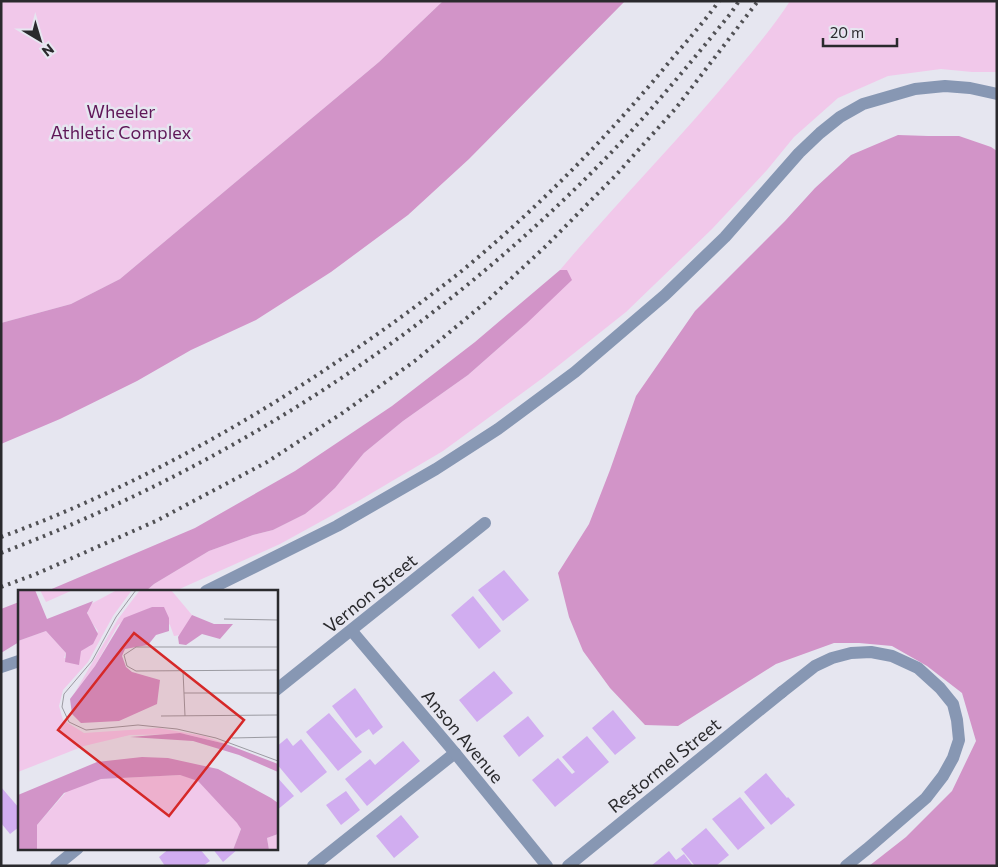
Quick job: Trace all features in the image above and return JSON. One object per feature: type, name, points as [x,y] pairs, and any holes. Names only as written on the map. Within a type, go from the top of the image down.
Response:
[{"type":"street","points":[[208,590],[337,526],[436,469],[498,429],[574,372],[665,295],[725,237],[800,153],[840,117],[864,104],[915,89],[945,86],[970,88],[997,94]]},
{"type":"street","name":"Vernon Street","points":[[278,688],[485,523]]},
{"type":"street","name":"Anson Avenue","points":[[351,630],[547,866]]},
{"type":"street","name":"Restormel Street","points":[[568,866],[815,666],[832,658],[852,653],[871,652],[892,656],[918,668],[940,688],[953,704],[959,740],[953,758],[943,776],[926,798],[846,866]]},
{"type":"street","points":[[1,666],[18,661]]},
{"type":"street","points":[[312,866],[455,753]]},
{"type":"street","points":[[56,866],[76,850]]},
{"type":"green space","name":"Wheeler Athletic Complex","points":[[1,1],[443,1],[379,62],[120,279],[71,304],[1,323]]},
{"type":"green space","points":[[790,1],[997,1],[997,72],[941,69],[888,76],[838,98],[794,137],[767,170],[712,229],[626,312],[544,377],[443,451],[280,544],[177,590],[147,590],[209,551],[273,530],[305,514],[335,488],[364,453],[403,421],[468,375],[526,324],[567,270],[560,270],[715,96],[778,19]]},
{"type":"shaded area","points":[[443,1],[625,1],[469,159],[408,215],[331,272],[256,320],[191,350],[137,381],[60,419],[1,444],[1,323],[71,304],[120,279],[379,62]]},
{"type":"shaded area","points":[[898,135],[959,136],[991,147],[997,151],[997,866],[869,866],[906,837],[952,791],[976,741],[962,693],[927,666],[892,646],[834,643],[776,664],[678,726],[645,725],[610,688],[583,651],[569,617],[558,573],[589,524],[636,396],[695,311],[785,221],[815,188],[851,155]]},
{"type":"shaded area","points":[[560,270],[567,270],[572,280],[526,324],[468,375],[403,421],[364,453],[335,488],[305,514],[273,530],[209,551],[147,590],[49,590],[195,528],[295,471],[392,406],[475,342]]},
{"type":"shaded area","points":[[18,602],[18,643],[1,653],[1,609]]},
{"type":"building","points":[[504,570],[529,600],[503,621],[478,590]]},
{"type":"building","points":[[473,596],[501,631],[479,649],[451,615]]},
{"type":"building","points":[[494,671],[513,693],[477,722],[459,700]]},
{"type":"building","points":[[355,688],[383,727],[373,735],[369,729],[356,738],[332,706]]},
{"type":"building","points":[[613,710],[636,738],[615,755],[592,728]]},
{"type":"building","points":[[329,713],[362,752],[338,771],[306,732]]},
{"type":"building","points":[[528,716],[544,736],[519,757],[503,736]]},
{"type":"building","points":[[587,736],[609,762],[555,807],[532,780],[558,758],[572,774],[575,772],[562,757]]},
{"type":"building","points":[[287,738],[293,746],[301,739],[327,772],[301,793],[278,765],[278,745]]},
{"type":"building","points":[[403,741],[420,761],[367,806],[345,779],[370,759],[375,765]]},
{"type":"building","points":[[766,773],[795,805],[771,825],[744,792]]},
{"type":"building","points":[[278,778],[294,796],[278,809]]},
{"type":"building","points":[[1,787],[18,807],[18,828],[10,834],[1,823]]},
{"type":"building","points":[[346,791],[360,810],[341,825],[326,805]]},
{"type":"building","points":[[740,797],[765,828],[738,850],[712,819]]},
{"type":"building","points":[[401,815],[419,837],[394,858],[376,836]]},
{"type":"building","points":[[706,828],[729,855],[716,866],[695,866],[681,849]]},
{"type":"building","points":[[168,850],[201,850],[210,861],[203,866],[165,866],[159,857]]},
{"type":"building","points":[[214,850],[237,850],[223,862]]},
{"type":"building","points":[[669,851],[676,860],[684,854],[693,866],[651,866]]},
{"type":"railway","points":[[1,537],[70,510],[203,444],[267,407],[340,360],[412,309],[487,250],[596,146],[646,90],[719,1]]},
{"type":"railway","points":[[1,553],[85,519],[167,480],[247,437],[324,390],[398,338],[470,283],[539,223],[604,160],[669,88],[739,1]]},
{"type":"railway","points":[[1,587],[36,574],[156,521],[267,462],[344,412],[416,360],[486,302],[547,245],[616,175],[676,108],[758,1]]}]
